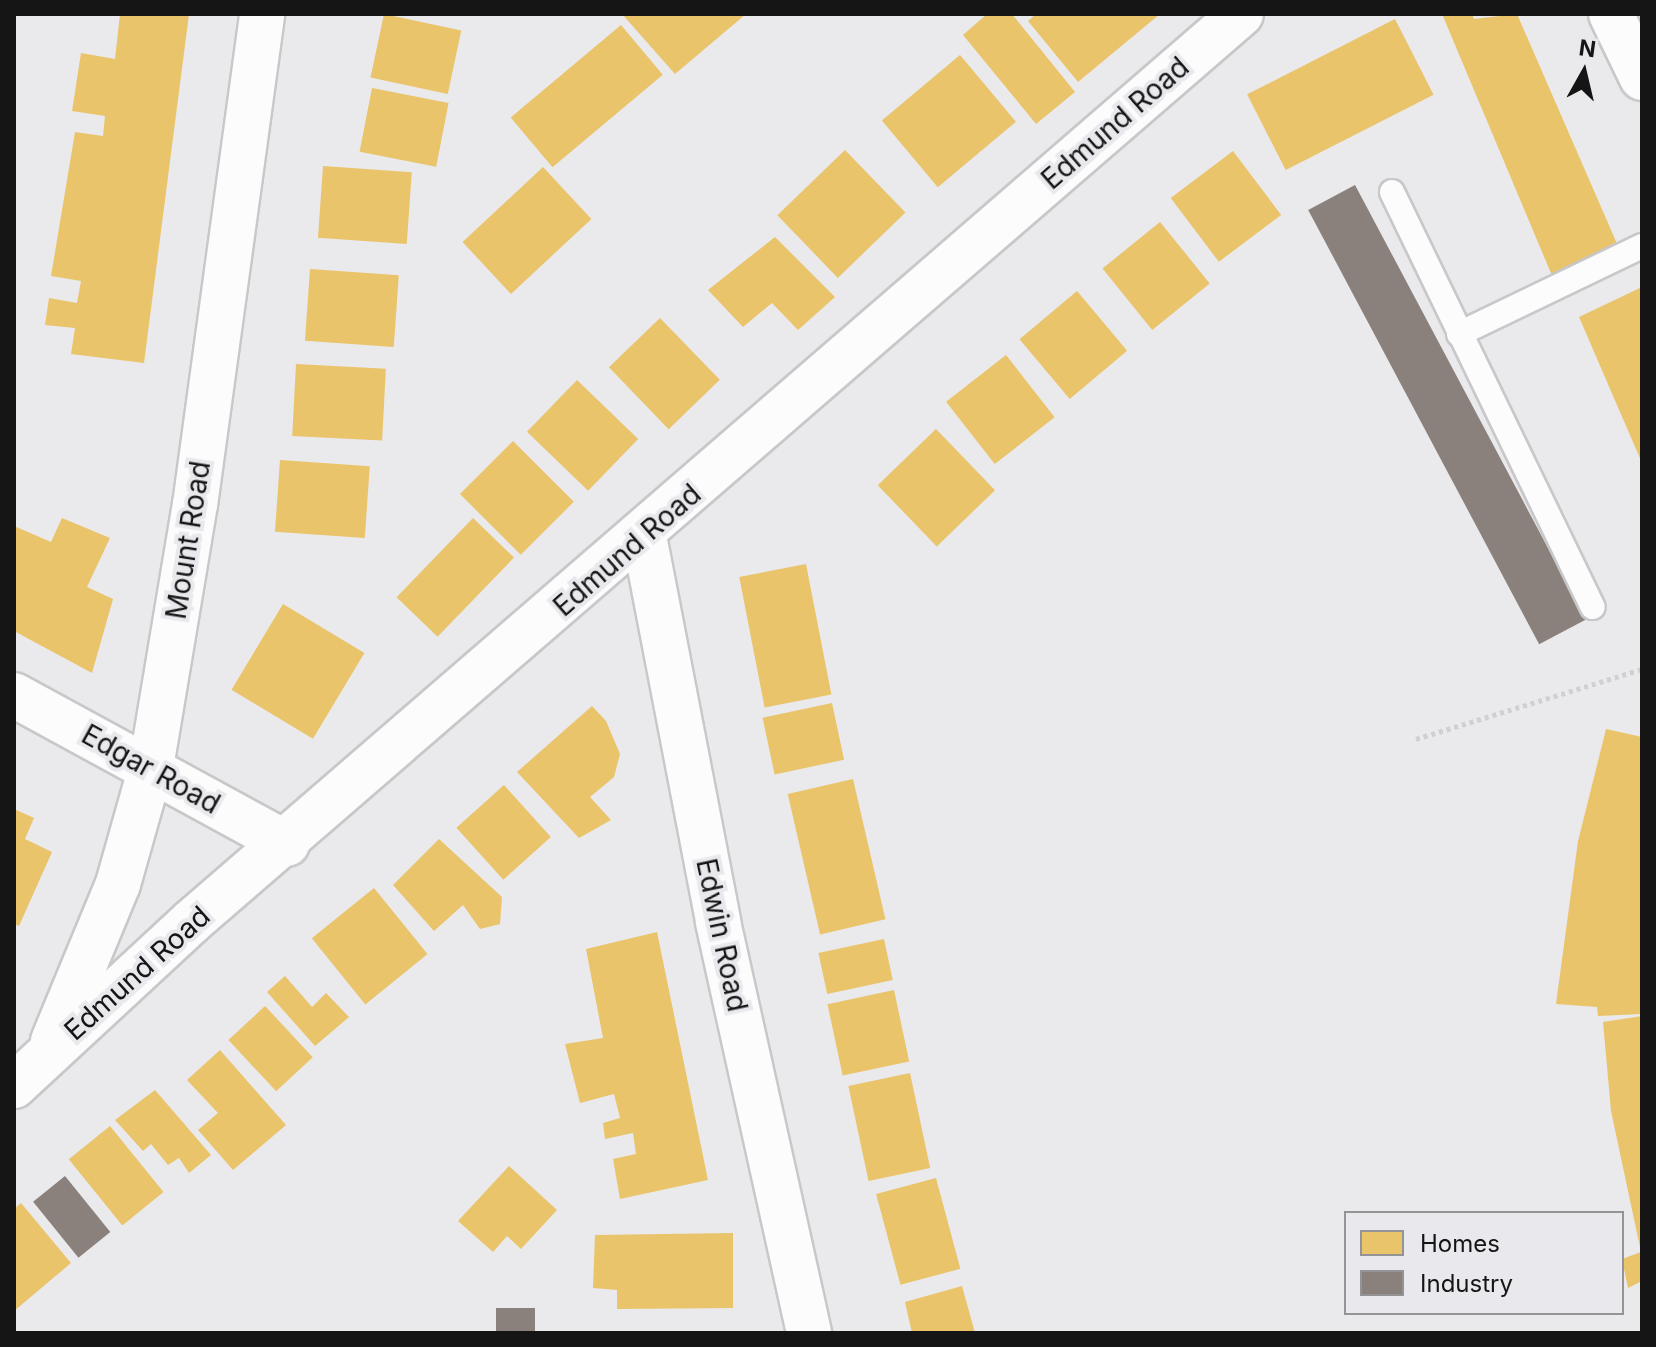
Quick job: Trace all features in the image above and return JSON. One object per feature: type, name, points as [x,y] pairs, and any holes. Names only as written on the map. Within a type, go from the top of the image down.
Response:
[{"type":"street","name":"Mount Road","points":[[49,1051],[118,884],[151,767],[195,505],[262,14]]},
{"type":"street","name":"Edmund Road","points":[[14,1086],[49,1051],[1241,14]]},
{"type":"street","points":[[1611,14],[1642,78]]},
{"type":"street","name":"Edwin Road","points":[[644,536],[718,922],[809,1333]]},
{"type":"street","name":"Edgar Road","points":[[14,695],[151,767],[287,844]]},
{"type":"lane","points":[[1392,192],[1593,607]]},
{"type":"lane","points":[[1459,334],[1642,246]]},
{"type":"path","points":[[1416,739],[1642,669]]},
{"type":"building: Homes","points":[[120,14],[189,14],[144,363],[71,354],[75,328],[45,325],[49,298],[77,303],[81,281],[51,276],[75,132],[103,136],[105,116],[72,111],[81,53],[115,59]]},
{"type":"building: Homes","points":[[384,14],[461,30],[448,94],[370,78]]},
{"type":"building: Homes","points":[[622,14],[746,14],[675,74]]},
{"type":"building: Homes","points":[[987,14],[1012,14],[1075,92],[1036,124],[963,35]]},
{"type":"building: Homes","points":[[1036,14],[1160,14],[1078,82],[1028,21]]},
{"type":"building: Homes","points":[[1442,14],[1472,14],[1474,19],[1517,14],[1618,246],[1553,278]]},
{"type":"building: Homes","points":[[1395,19],[1434,95],[1286,170],[1247,94]]},
{"type":"building: Homes","points":[[621,25],[663,75],[552,167],[511,118]]},
{"type":"building: Homes","points":[[960,55],[1016,122],[938,187],[882,121]]},
{"type":"building: Homes","points":[[372,88],[449,103],[436,167],[360,152]]},
{"type":"building: Homes","points":[[845,150],[905,213],[838,278],[777,215]]},
{"type":"building: Homes","points":[[1233,151],[1281,215],[1219,262],[1171,198]]},
{"type":"building: Homes","points":[[323,166],[412,172],[407,244],[318,238]]},
{"type":"building: Homes","points":[[543,167],[591,219],[511,294],[463,242]]},
{"type":"building: Homes","points":[[1160,222],[1210,283],[1152,330],[1102,269]]},
{"type":"building: Homes","points":[[775,237],[835,297],[798,330],[772,303],[743,327],[708,290]]},
{"type":"building: Homes","points":[[310,269],[399,275],[394,347],[305,341]]},
{"type":"building: Homes","points":[[1642,287],[1642,463],[1579,317]]},
{"type":"building: Homes","points":[[1077,291],[1127,351],[1070,399],[1020,339]]},
{"type":"building: Homes","points":[[660,318],[720,380],[669,429],[609,367]]},
{"type":"building: Homes","points":[[1006,355],[1055,417],[995,464],[946,402]]},
{"type":"building: Homes","points":[[296,364],[386,369],[382,441],[292,436]]},
{"type":"building: Homes","points":[[577,380],[638,439],[588,491],[527,432]]},
{"type":"building: Homes","points":[[936,429],[995,490],[937,546],[878,485]]},
{"type":"building: Homes","points":[[513,441],[574,502],[521,555],[460,494]]},
{"type":"building: Homes","points":[[280,460],[370,466],[365,538],[275,532]]},
{"type":"building: Homes","points":[[62,518],[110,538],[87,587],[113,599],[92,673],[14,631],[14,526],[51,542]]},
{"type":"building: Homes","points":[[473,518],[514,558],[438,637],[397,597]]},
{"type":"building: Homes","points":[[806,564],[831,695],[765,708],[739,577]]},
{"type":"building: Homes","points":[[283,604],[364,653],[313,739],[231,690]]},
{"type":"building: Homes","points":[[832,703],[844,760],[775,774],[763,718]]},
{"type":"building: Homes","points":[[592,706],[606,721],[620,754],[614,777],[590,797],[611,820],[579,838],[517,772]]},
{"type":"building: Homes","points":[[1606,729],[1642,737],[1642,1014],[1598,1016],[1597,1007],[1556,1004],[1578,841]]},
{"type":"building: Homes","points":[[853,779],[885,919],[820,934],[788,794]]},
{"type":"building: Homes","points":[[504,785],[551,837],[503,880],[456,828]]},
{"type":"building: Homes","points":[[14,809],[34,818],[25,839],[52,852],[19,926],[14,924]]},
{"type":"building: Homes","points":[[439,839],[502,897],[500,924],[480,929],[463,905],[434,931],[393,885]]},
{"type":"building: Homes","points":[[374,888],[427,954],[365,1004],[312,938]]},
{"type":"building: Homes","points":[[657,932],[708,1180],[620,1199],[613,1159],[636,1154],[633,1133],[605,1139],[603,1123],[620,1118],[614,1094],[580,1103],[565,1044],[603,1038],[586,949]]},
{"type":"building: Homes","points":[[884,939],[893,980],[827,994],[818,953]]},
{"type":"building: Homes","points":[[285,976],[312,1007],[326,993],[349,1017],[315,1046],[267,992]]},
{"type":"building: Homes","points":[[894,990],[909,1061],[843,1076],[827,1004]]},
{"type":"building: Homes","points":[[265,1006],[313,1057],[276,1091],[228,1040]]},
{"type":"building: Homes","points":[[1642,1016],[1642,1281],[1628,1288],[1624,1258],[1641,1252],[1611,1111],[1603,1022]]},
{"type":"building: Homes","points":[[220,1050],[286,1125],[233,1170],[198,1130],[218,1113],[187,1080]]},
{"type":"building: Homes","points":[[910,1073],[930,1168],[869,1181],[848,1086]]},
{"type":"building: Homes","points":[[155,1090],[211,1155],[189,1173],[179,1158],[168,1165],[151,1144],[143,1151],[115,1120]]},
{"type":"building: Homes","points":[[110,1126],[163,1192],[122,1225],[69,1159]]},
{"type":"building: Homes","points":[[509,1166],[557,1210],[521,1249],[507,1236],[493,1252],[458,1221]]},
{"type":"building: Homes","points":[[936,1178],[960,1269],[900,1285],[876,1194]]},
{"type":"building: Homes","points":[[21,1203],[71,1263],[14,1311],[14,1209]]},
{"type":"building: Homes","points":[[733,1233],[733,1308],[617,1309],[617,1290],[593,1288],[595,1235]]},
{"type":"building: Homes","points":[[962,1286],[975,1333],[912,1333],[905,1302]]},
{"type":"building: Industry","points":[[1355,185],[1586,619],[1539,644],[1308,210]]},
{"type":"building: Industry","points":[[65,1176],[110,1232],[78,1258],[33,1202]]},
{"type":"building: Industry","points":[[496,1308],[535,1308],[535,1333],[496,1333]]}]
